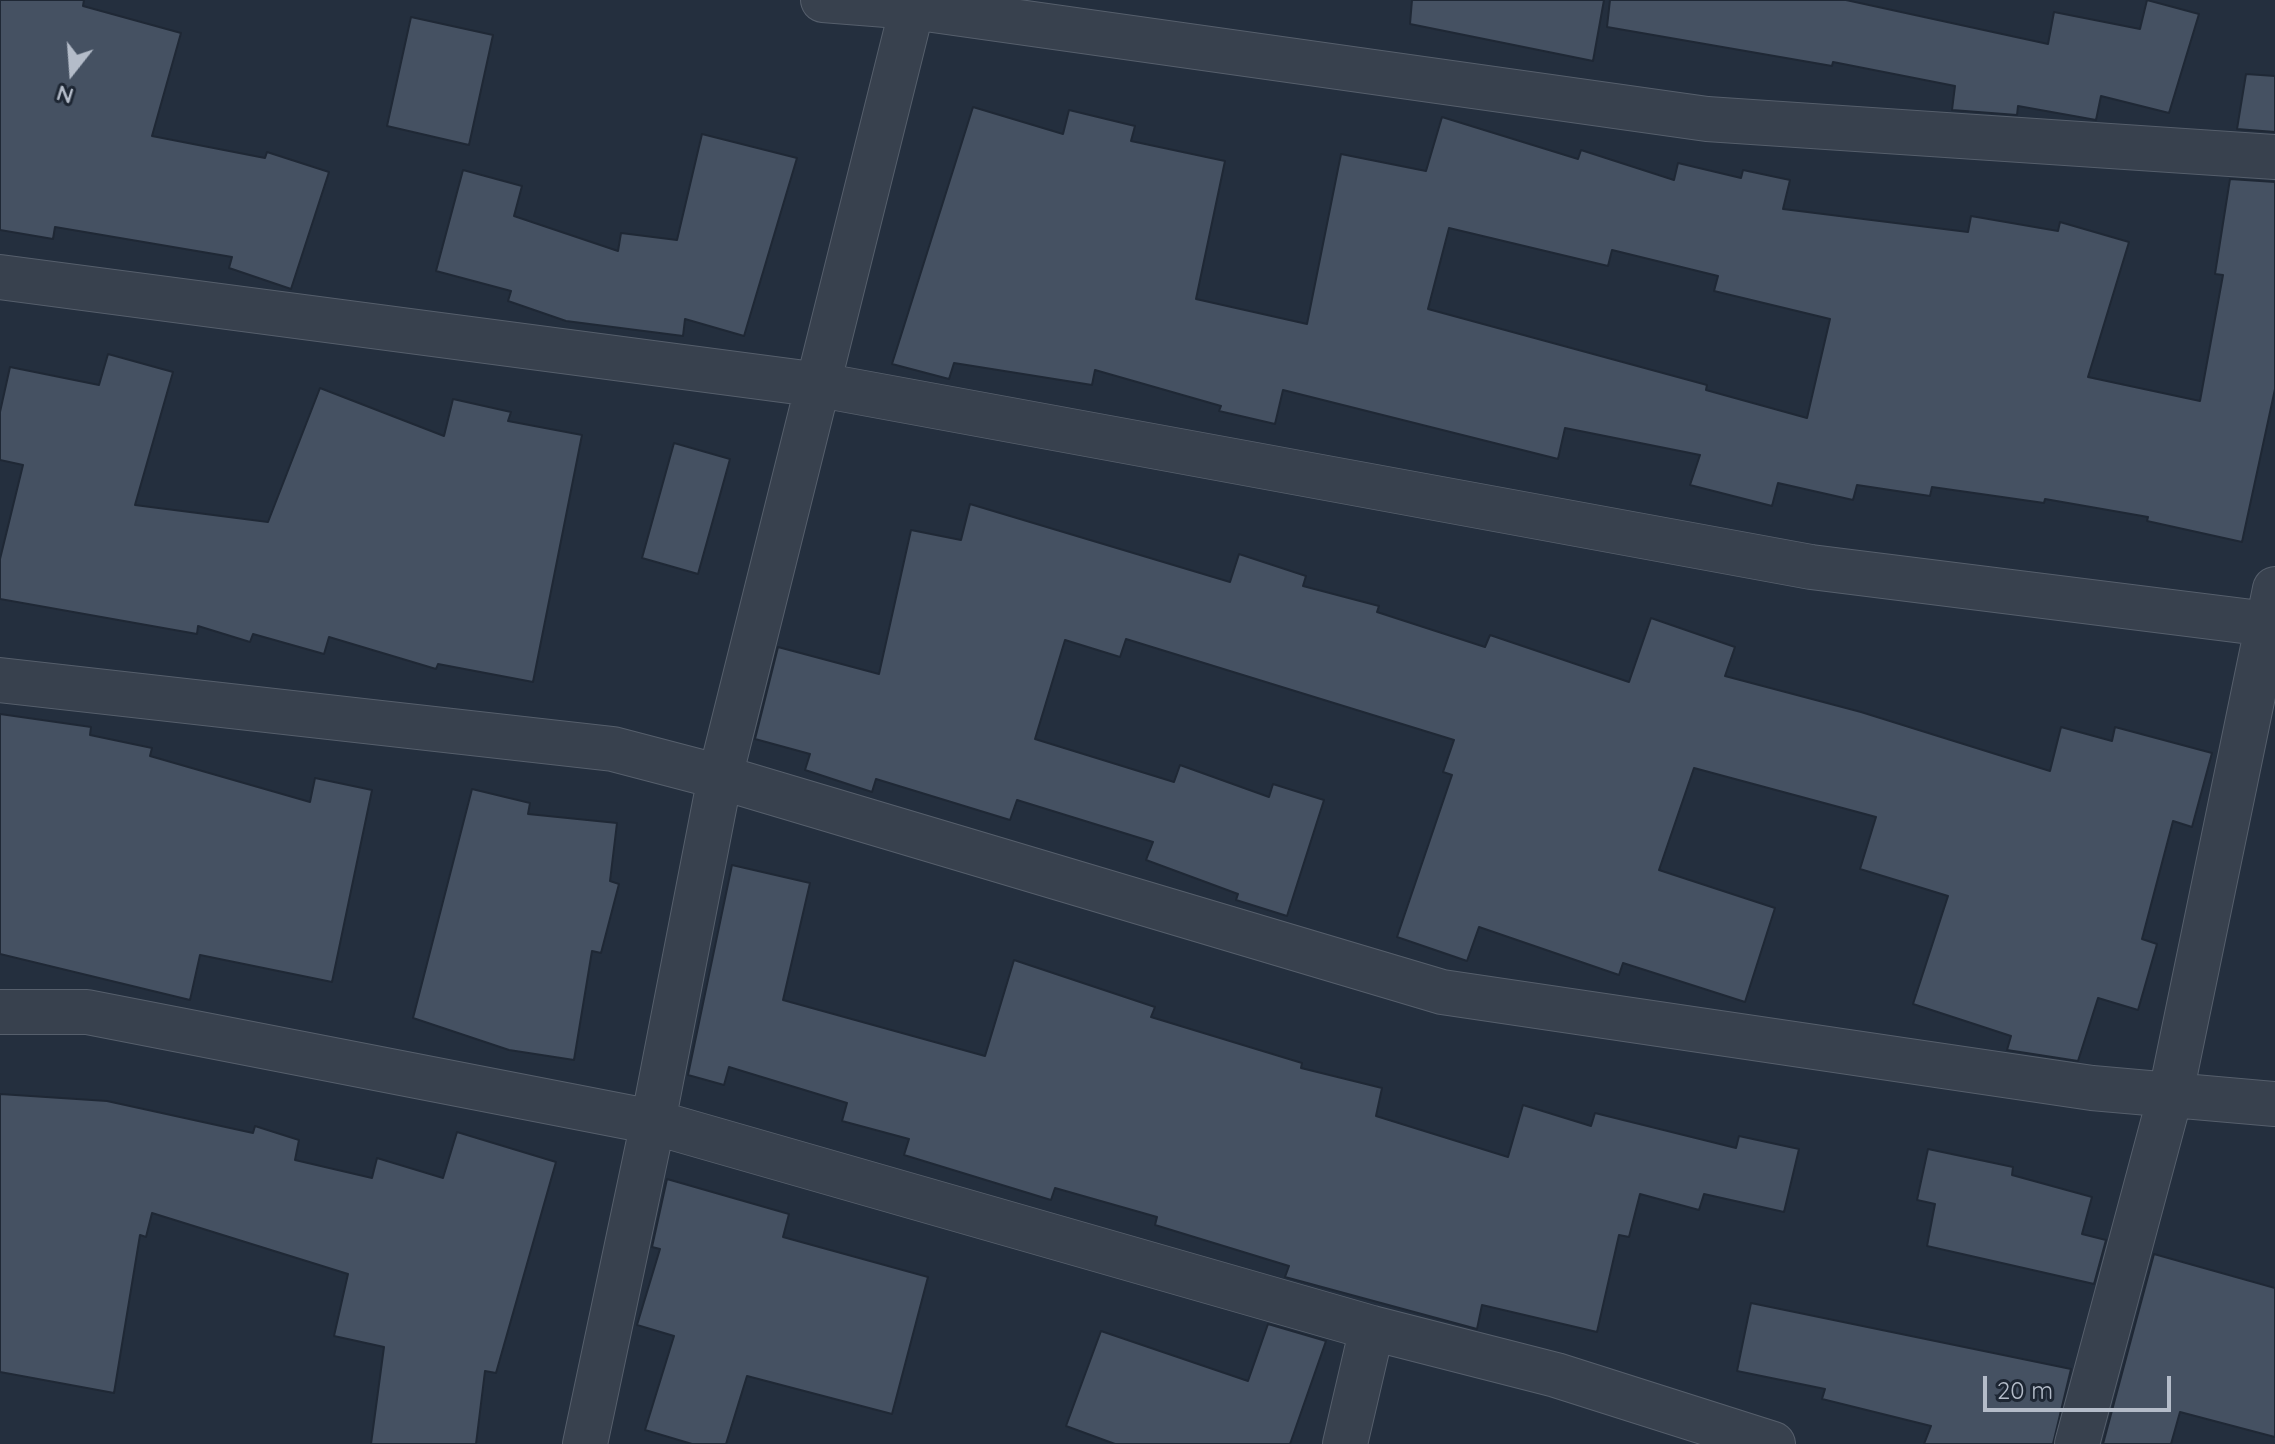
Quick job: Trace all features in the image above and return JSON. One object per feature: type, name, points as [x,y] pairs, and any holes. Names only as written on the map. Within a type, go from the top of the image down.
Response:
[{"type":"street","points":[[823,0],[913,4],[1707,119],[2275,157]]},
{"type":"street","points":[[585,1444],[653,1122],[720,777],[913,4]]},
{"type":"street","points":[[0,277],[820,385],[1811,567],[2272,613],[2171,1093],[2077,1444]]},
{"type":"street","points":[[0,680],[613,749],[720,777],[1442,992],[2092,1088],[2275,1104]]},
{"type":"street","points":[[0,1012],[87,1012],[653,1122],[1372,1328],[1556,1375],[1773,1444]]},
{"type":"street","points":[[1345,1444],[1372,1328]]},
{"type":"building","points":[[0,0],[84,0],[83,6],[181,33],[152,136],[265,158],[267,152],[329,172],[291,289],[229,268],[232,257],[55,227],[53,239],[0,230]]},
{"type":"building","points":[[1412,0],[1604,0],[1593,61],[1410,24]]},
{"type":"building","points":[[1610,0],[1846,0],[2048,44],[2054,12],[2140,29],[2147,0],[2199,14],[2169,113],[2101,96],[2096,120],[2018,106],[2017,115],[1952,110],[1955,86],[1833,62],[1832,66],[1607,27]]},
{"type":"building","points":[[411,17],[493,35],[469,145],[387,126]]},
{"type":"building","points":[[2246,74],[2275,76],[2275,132],[2237,129]]},
{"type":"building","points":[[973,107],[1063,134],[1069,110],[1135,126],[1131,141],[1225,161],[1196,299],[1307,324],[1341,154],[1426,171],[1442,117],[1578,159],[1581,150],[1674,180],[1678,163],[1741,178],[1743,170],[1790,180],[1783,209],[1968,232],[1971,216],[2058,231],[2060,222],[2129,242],[2088,377],[2200,401],[2223,275],[2215,274],[2230,179],[2275,182],[2275,389],[2242,542],[2147,521],[2148,517],[2045,499],[2044,503],[1932,487],[1930,496],[1857,485],[1853,500],[1778,483],[1772,506],[1690,485],[1700,455],[1565,428],[1558,459],[1283,390],[1275,424],[1219,411],[1221,406],[1095,370],[1092,385],[954,363],[949,379],[892,364]],"holes":[[[1449,228],[1608,266],[1612,250],[1718,276],[1714,291],[1830,319],[1807,418],[1706,390],[1707,385],[1428,309]]]},
{"type":"building","points":[[702,134],[797,158],[744,336],[685,319],[683,336],[566,321],[508,301],[511,291],[436,271],[463,170],[522,186],[514,216],[618,251],[621,233],[677,240]]},
{"type":"building","points":[[108,354],[173,372],[135,505],[268,522],[320,388],[444,436],[453,399],[511,412],[508,421],[582,435],[533,682],[438,664],[436,669],[329,637],[324,654],[253,634],[250,642],[198,626],[197,634],[0,599],[0,559],[23,465],[0,460],[0,412],[10,367],[99,385]]},
{"type":"building","points":[[674,443],[730,459],[698,574],[642,558]]},
{"type":"building","points":[[970,504],[1230,582],[1239,554],[1306,576],[1303,586],[1379,606],[1377,612],[1485,647],[1490,635],[1629,682],[1651,618],[1735,647],[1725,676],[1861,712],[2050,771],[2061,727],[2112,741],[2115,727],[2212,753],[2192,827],[2173,821],[2142,939],[2157,944],[2138,1010],[2098,998],[2078,1061],[2007,1050],[2011,1036],[1913,1004],[1948,896],[1860,869],[1876,817],[1694,768],[1659,870],[1775,908],[1745,1002],[1623,963],[1619,975],[1479,927],[1467,961],[1397,937],[1452,775],[1443,772],[1454,740],[1126,639],[1120,657],[1065,640],[1035,739],[1174,782],[1180,765],[1269,797],[1273,784],[1324,800],[1287,916],[1236,900],[1238,894],[1146,860],[1153,842],[1017,800],[1010,820],[876,779],[872,792],[805,770],[810,754],[755,739],[778,647],[879,674],[911,530],[961,540]]},
{"type":"building","points":[[0,714],[91,727],[90,735],[152,748],[150,756],[310,802],[315,778],[372,790],[332,982],[200,955],[190,1000],[0,954]]},
{"type":"building","points":[[472,789],[530,803],[528,814],[617,823],[610,881],[619,884],[601,953],[592,951],[574,1060],[509,1050],[413,1018]]},
{"type":"building","points":[[732,865],[810,883],[783,1000],[985,1056],[1014,960],[1155,1007],[1151,1017],[1302,1063],[1301,1068],[1382,1088],[1376,1116],[1508,1157],[1523,1105],[1591,1126],[1595,1113],[1736,1148],[1739,1136],[1799,1149],[1784,1212],[1704,1194],[1699,1210],[1640,1194],[1629,1237],[1619,1235],[1597,1332],[1482,1305],[1477,1329],[1285,1277],[1289,1266],[1155,1225],[1157,1217],[1055,1188],[1051,1200],[904,1155],[909,1139],[842,1121],[847,1103],[729,1067],[724,1085],[688,1075]]},
{"type":"building","points":[[0,1094],[107,1101],[253,1133],[255,1126],[299,1140],[295,1160],[372,1178],[377,1158],[443,1178],[457,1132],[556,1162],[496,1373],[485,1371],[476,1444],[371,1444],[384,1347],[334,1336],[348,1274],[152,1213],[146,1237],[140,1235],[114,1393],[0,1372]]},
{"type":"building","points":[[1928,1149],[2013,1167],[2012,1175],[2092,1197],[2082,1234],[2106,1240],[2094,1284],[1927,1246],[1935,1204],[1917,1200]]},
{"type":"building","points":[[667,1179],[789,1214],[783,1237],[928,1277],[892,1414],[747,1376],[726,1444],[692,1444],[645,1430],[674,1336],[637,1325],[660,1249],[652,1247]]},
{"type":"building","points":[[2154,1254],[2275,1288],[2275,1437],[2180,1412],[2171,1444],[2103,1444]]},
{"type":"building","points":[[1751,1303],[2071,1369],[2053,1444],[1924,1444],[1931,1426],[1822,1399],[1825,1389],[1737,1371]]},
{"type":"building","points":[[1268,1324],[1326,1341],[1290,1444],[1115,1444],[1066,1426],[1101,1331],[1248,1381]]}]
